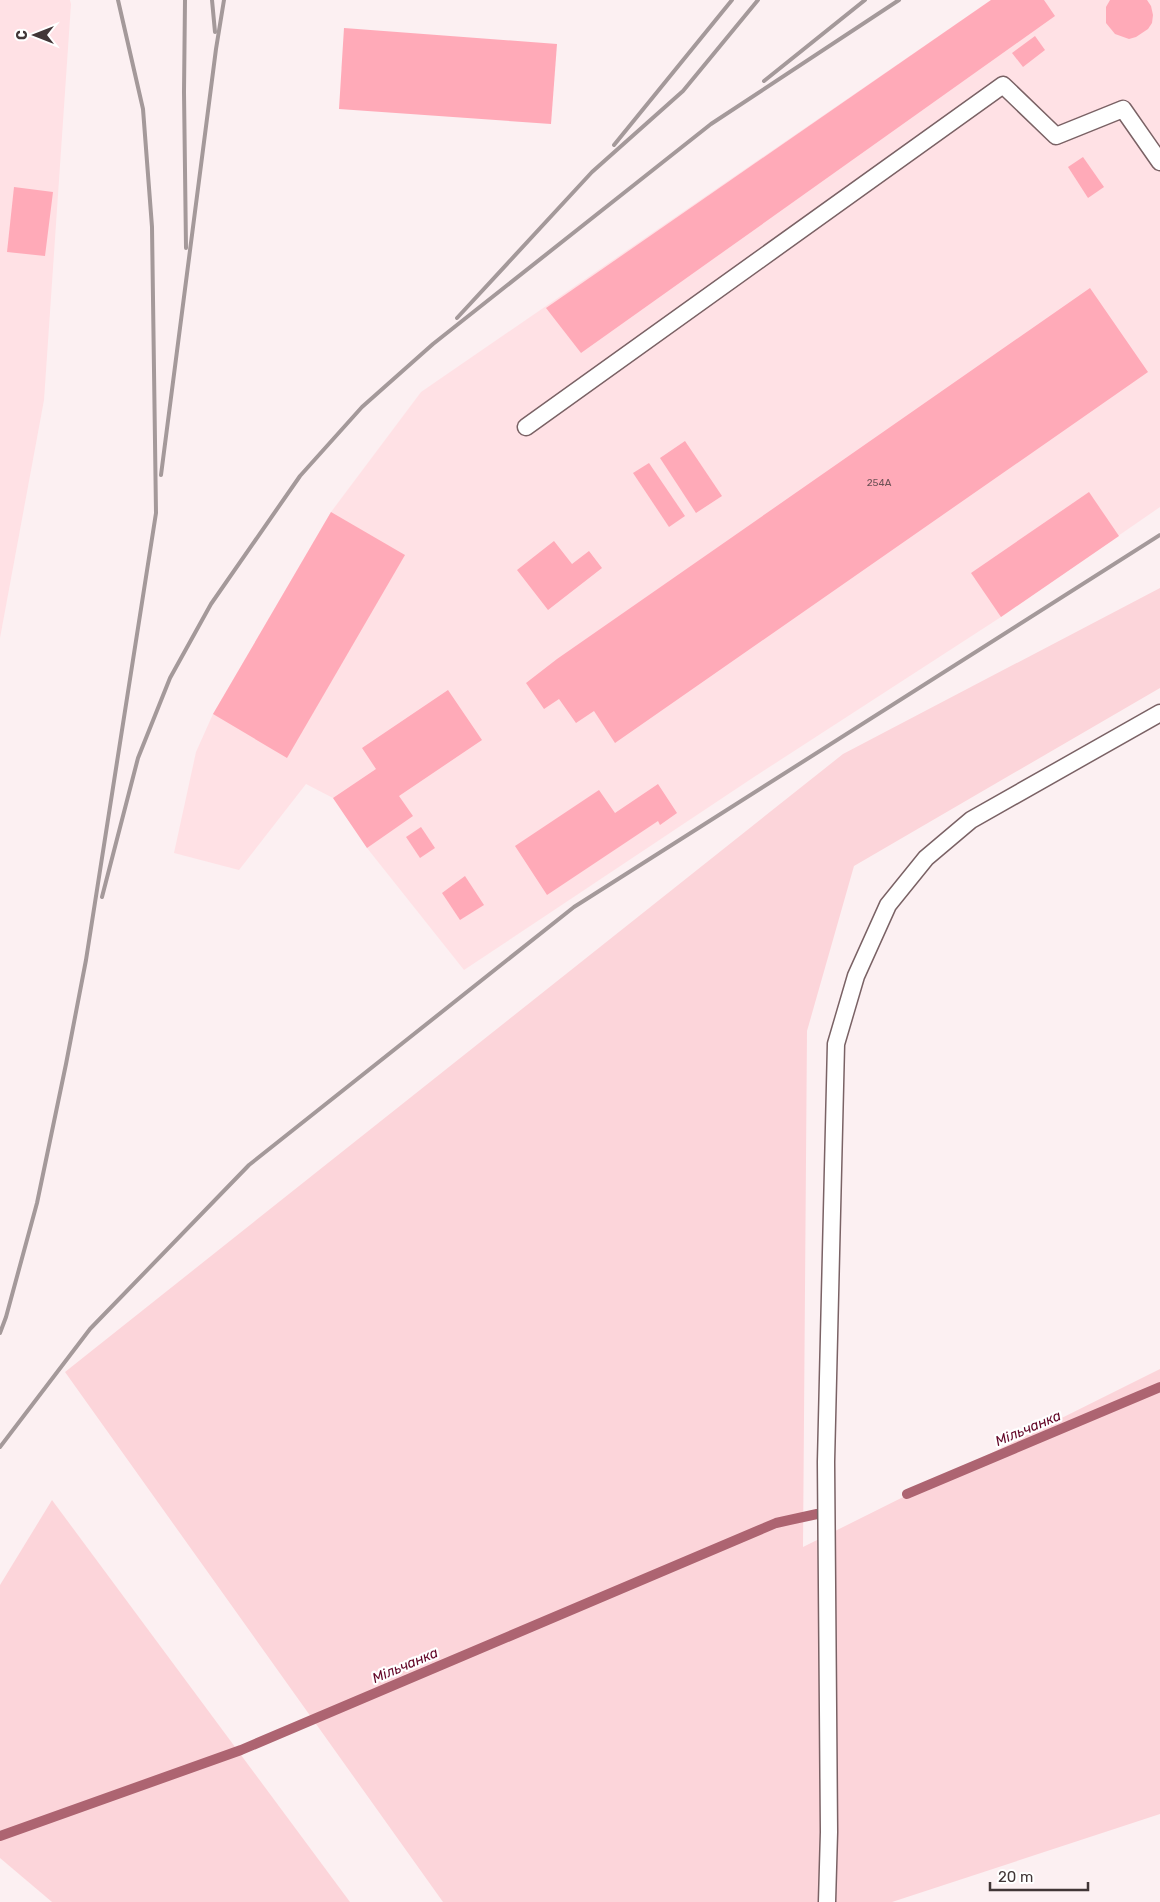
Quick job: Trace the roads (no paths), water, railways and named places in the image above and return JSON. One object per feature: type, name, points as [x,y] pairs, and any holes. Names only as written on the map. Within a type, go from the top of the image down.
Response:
[{"type":"lane","points":[[526,427],[1003,85],[1056,136],[1124,109],[1160,162]]},
{"type":"lane","points":[[827,1902],[829,1832],[826,1462],[836,1054],[839,1036],[856,976],[888,905],[926,858],[971,820],[1160,713]]},
{"type":"waterway","name":"Мільчанка","points":[[907,1494],[1160,1387]]},
{"type":"waterway","name":"Мільчанка","points":[[0,1836],[241,1750],[776,1523],[817,1514]]},
{"type":"railway","points":[[0,1333],[37,1203],[86,960],[156,513],[152,227],[143,109],[118,0]]},
{"type":"railway","points":[[185,0],[186,248]]},
{"type":"railway","points":[[212,0],[215,32]]},
{"type":"railway","points":[[161,475],[224,0]]},
{"type":"railway","points":[[614,145],[732,0]]},
{"type":"railway","points":[[457,318],[592,172],[683,91],[758,0]]},
{"type":"railway","points":[[764,81],[865,0]]},
{"type":"railway","points":[[102,897],[138,758],[170,678],[211,604],[300,476],[362,407],[433,344],[711,124],[899,0]]},
{"type":"railway","points":[[0,1447],[90,1329],[249,1165],[574,907],[1160,535]]}]
